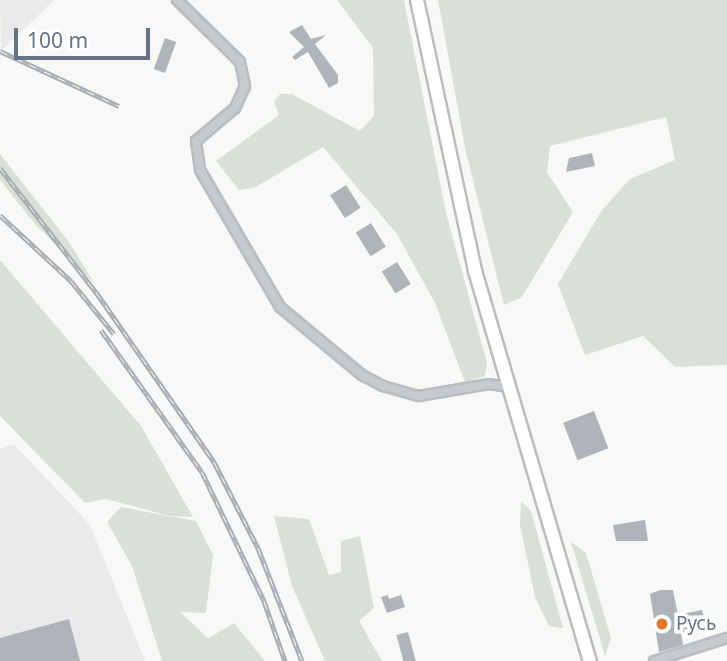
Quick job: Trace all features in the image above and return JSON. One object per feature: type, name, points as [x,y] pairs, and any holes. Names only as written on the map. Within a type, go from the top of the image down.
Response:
[{"type":"main road","points":[[417,0],[475,271],[590,661]]},
{"type":"street","points":[[177,0],[240,62],[245,86],[235,108],[196,141],[200,170],[280,307],[362,374],[383,386],[419,396],[489,384],[509,387]]},
{"type":"street","points":[[654,661],[727,638]]},
{"type":"shaded area","points":[[0,0],[54,0],[1,51]]},
{"type":"shaded area","points":[[337,0],[404,0],[446,213],[487,363],[485,376],[465,382],[435,303],[397,234],[323,147],[254,188],[239,190],[216,161],[279,115],[274,102],[280,94],[292,94],[360,131],[374,116],[373,48]]},
{"type":"shaded area","points":[[438,0],[727,0],[727,365],[675,367],[643,336],[585,355],[558,284],[602,210],[630,179],[675,160],[666,117],[550,146],[547,172],[573,212],[522,297],[504,305],[465,148]]},
{"type":"shaded area","points":[[0,154],[69,242],[95,284],[35,224],[0,180]]},
{"type":"shaded area","points":[[0,260],[141,426],[193,517],[170,516],[106,499],[85,503],[0,416]]},
{"type":"shaded area","points":[[14,444],[90,525],[145,661],[0,661],[0,449]]},
{"type":"shaded area","points":[[521,501],[531,511],[563,628],[549,626],[535,597],[520,525]]},
{"type":"shaded area","points":[[121,507],[196,521],[213,555],[206,613],[180,612],[208,638],[234,623],[265,661],[162,661],[132,566],[107,522]]},
{"type":"shaded area","points":[[274,516],[309,519],[329,575],[341,572],[341,541],[360,536],[374,608],[359,621],[382,661],[325,661],[292,586]]},
{"type":"shaded area","points":[[571,542],[586,553],[611,638],[605,656]]},
{"type":"building","points":[[302,25],[311,39],[326,35],[315,44],[338,75],[338,83],[329,88],[308,52],[295,60],[292,57],[304,47],[289,32]]},
{"type":"building","points":[[165,38],[176,42],[165,73],[154,69]]},
{"type":"building","points":[[592,153],[595,166],[566,172],[569,158]]},
{"type":"building","points":[[346,185],[361,208],[345,218],[330,195]]},
{"type":"building","points":[[371,223],[386,247],[371,256],[356,233]]},
{"type":"building","points":[[397,262],[411,284],[396,294],[382,272]]},
{"type":"building","points":[[594,411],[608,448],[578,460],[563,423]]},
{"type":"building","points":[[645,520],[648,541],[616,541],[613,525]]},
{"type":"building","points":[[660,590],[673,590],[678,615],[702,610],[706,627],[681,633],[683,645],[659,652],[650,594]]},
{"type":"building","points":[[388,595],[389,599],[401,595],[405,607],[387,613],[381,597]]},
{"type":"building","points":[[69,619],[80,661],[0,661],[0,638]]},
{"type":"building","points":[[408,632],[416,661],[403,661],[396,635]]},
{"type":"railway","points":[[0,51],[119,106]]},
{"type":"railway","points":[[0,168],[96,292],[214,462],[258,548],[302,661]]},
{"type":"railway","points":[[0,215],[71,281],[114,334]]},
{"type":"railway","points":[[101,330],[202,472],[264,601],[285,661]]},
{"type":"place","name":"Русь","points":[[662,624]]}]
